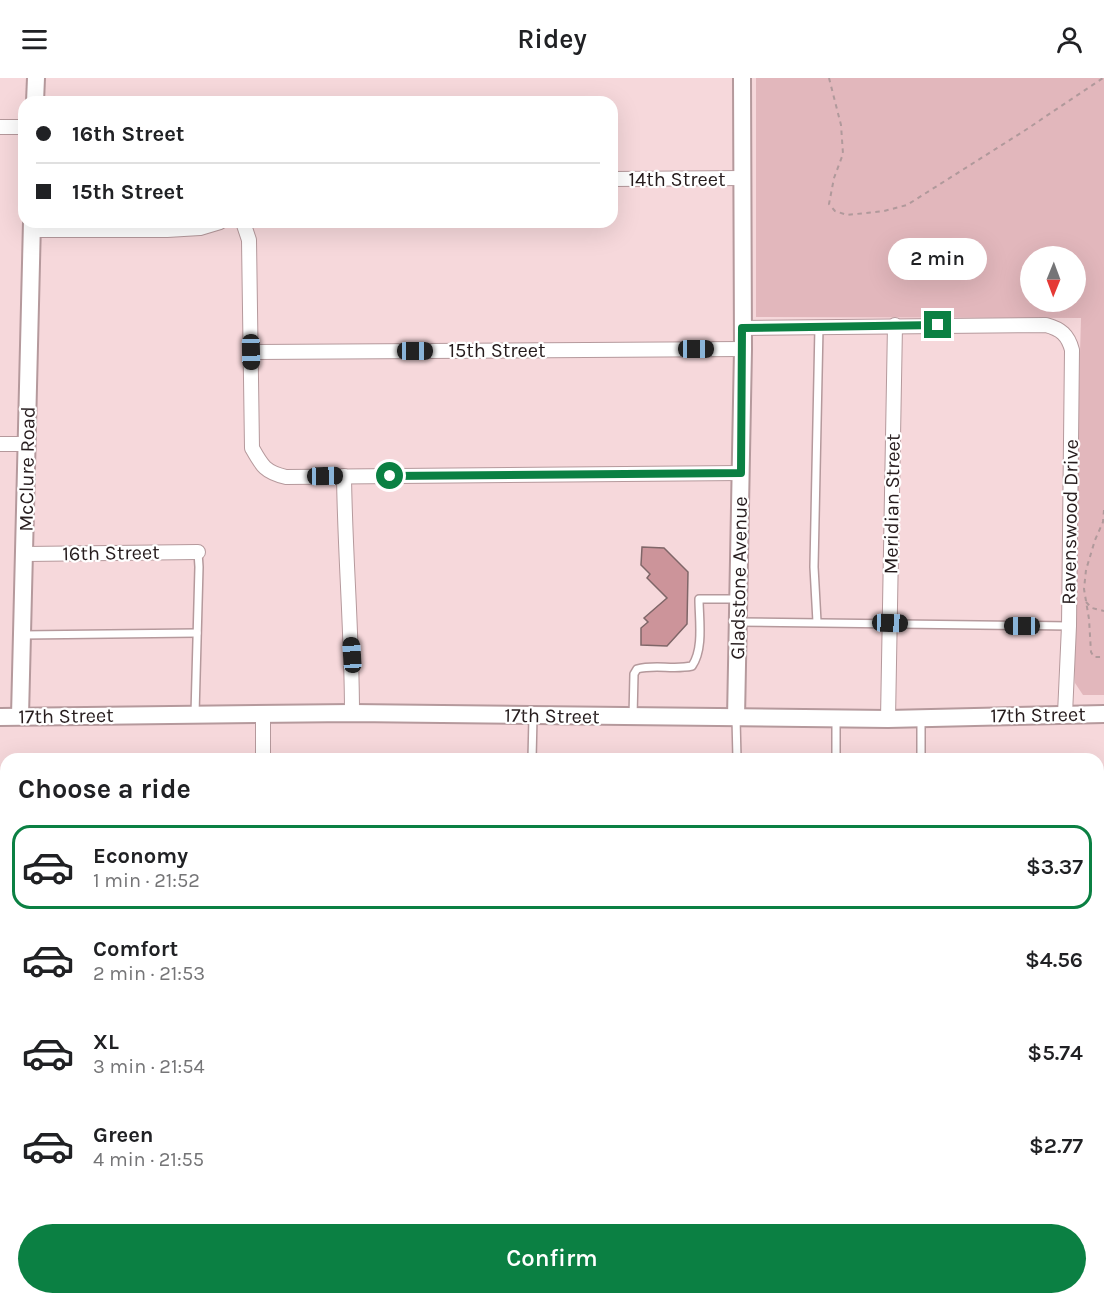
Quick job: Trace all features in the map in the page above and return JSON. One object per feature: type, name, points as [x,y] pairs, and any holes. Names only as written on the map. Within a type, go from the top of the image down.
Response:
[{"type":"street","points":[[35,96],[36,78]]},
{"type":"street","name":"Gladstone Avenue","points":[[736,718],[743,349],[742,78]]},
{"type":"street","points":[[0,127],[18,127]]},
{"type":"street","name":"14th Street","points":[[618,179],[742,178]]},
{"type":"street","name":"McClure Road","points":[[20,716],[32,228]]},
{"type":"street","points":[[100,228],[167,230],[200,228]]},
{"type":"street","points":[[245,228],[249,240],[252,448],[261,465],[272,474],[286,477],[741,473]]},
{"type":"street","points":[[742,328],[895,325]]},
{"type":"street","name":"Ravenswood Drive","points":[[895,325],[1046,326],[1055,327],[1069,340],[1072,350],[1069,626],[1065,714]]},
{"type":"street","name":"Meridian Street","points":[[888,719],[895,325]]},
{"type":"street","name":"15th Street","points":[[251,352],[743,349]]},
{"type":"street","points":[[0,444],[27,444]]},
{"type":"street","points":[[344,476],[345,540],[352,655],[352,713]]},
{"type":"street","name":"16th Street","points":[[25,554],[198,552]]},
{"type":"street","name":"17th Street","points":[[0,717],[352,713],[888,719],[1104,714]]},
{"type":"street","points":[[263,714],[263,753]]},
{"type":"lane","points":[[817,622],[814,567],[819,327]]},
{"type":"lane","points":[[195,714],[198,552]]},
{"type":"lane","points":[[633,717],[634,674],[637,669],[647,666],[682,668],[692,666],[697,659],[699,599],[738,600]]},
{"type":"lane","points":[[738,622],[1069,626]]},
{"type":"lane","points":[[22,635],[197,633]]},
{"type":"lane","points":[[532,753],[533,715]]},
{"type":"lane","points":[[736,718],[737,753]]},
{"type":"lane","points":[[836,718],[836,753]]},
{"type":"lane","points":[[921,718],[921,753]]},
{"type":"path","points":[[829,78],[841,125],[843,154],[834,178],[829,204],[835,212],[847,215],[884,211],[907,205],[1103,78]]},
{"type":"path","points":[[1104,510],[1103,522],[1086,570],[1084,589],[1091,652],[1094,657],[1104,657]]},
{"type":"path","points":[[1086,602],[1092,608],[1104,611]]},
{"type":"shaded area","points":[[756,78],[1104,78],[1104,695],[1083,695],[1075,683],[1073,600],[1081,318],[756,317]]},
{"type":"building","points":[[642,547],[664,548],[688,572],[687,624],[667,646],[641,645],[641,628],[648,622],[644,618],[667,598],[647,578],[650,574],[641,565]]},
{"type":"route","points":[[390,476],[741,473],[742,328],[938,325]]}]
